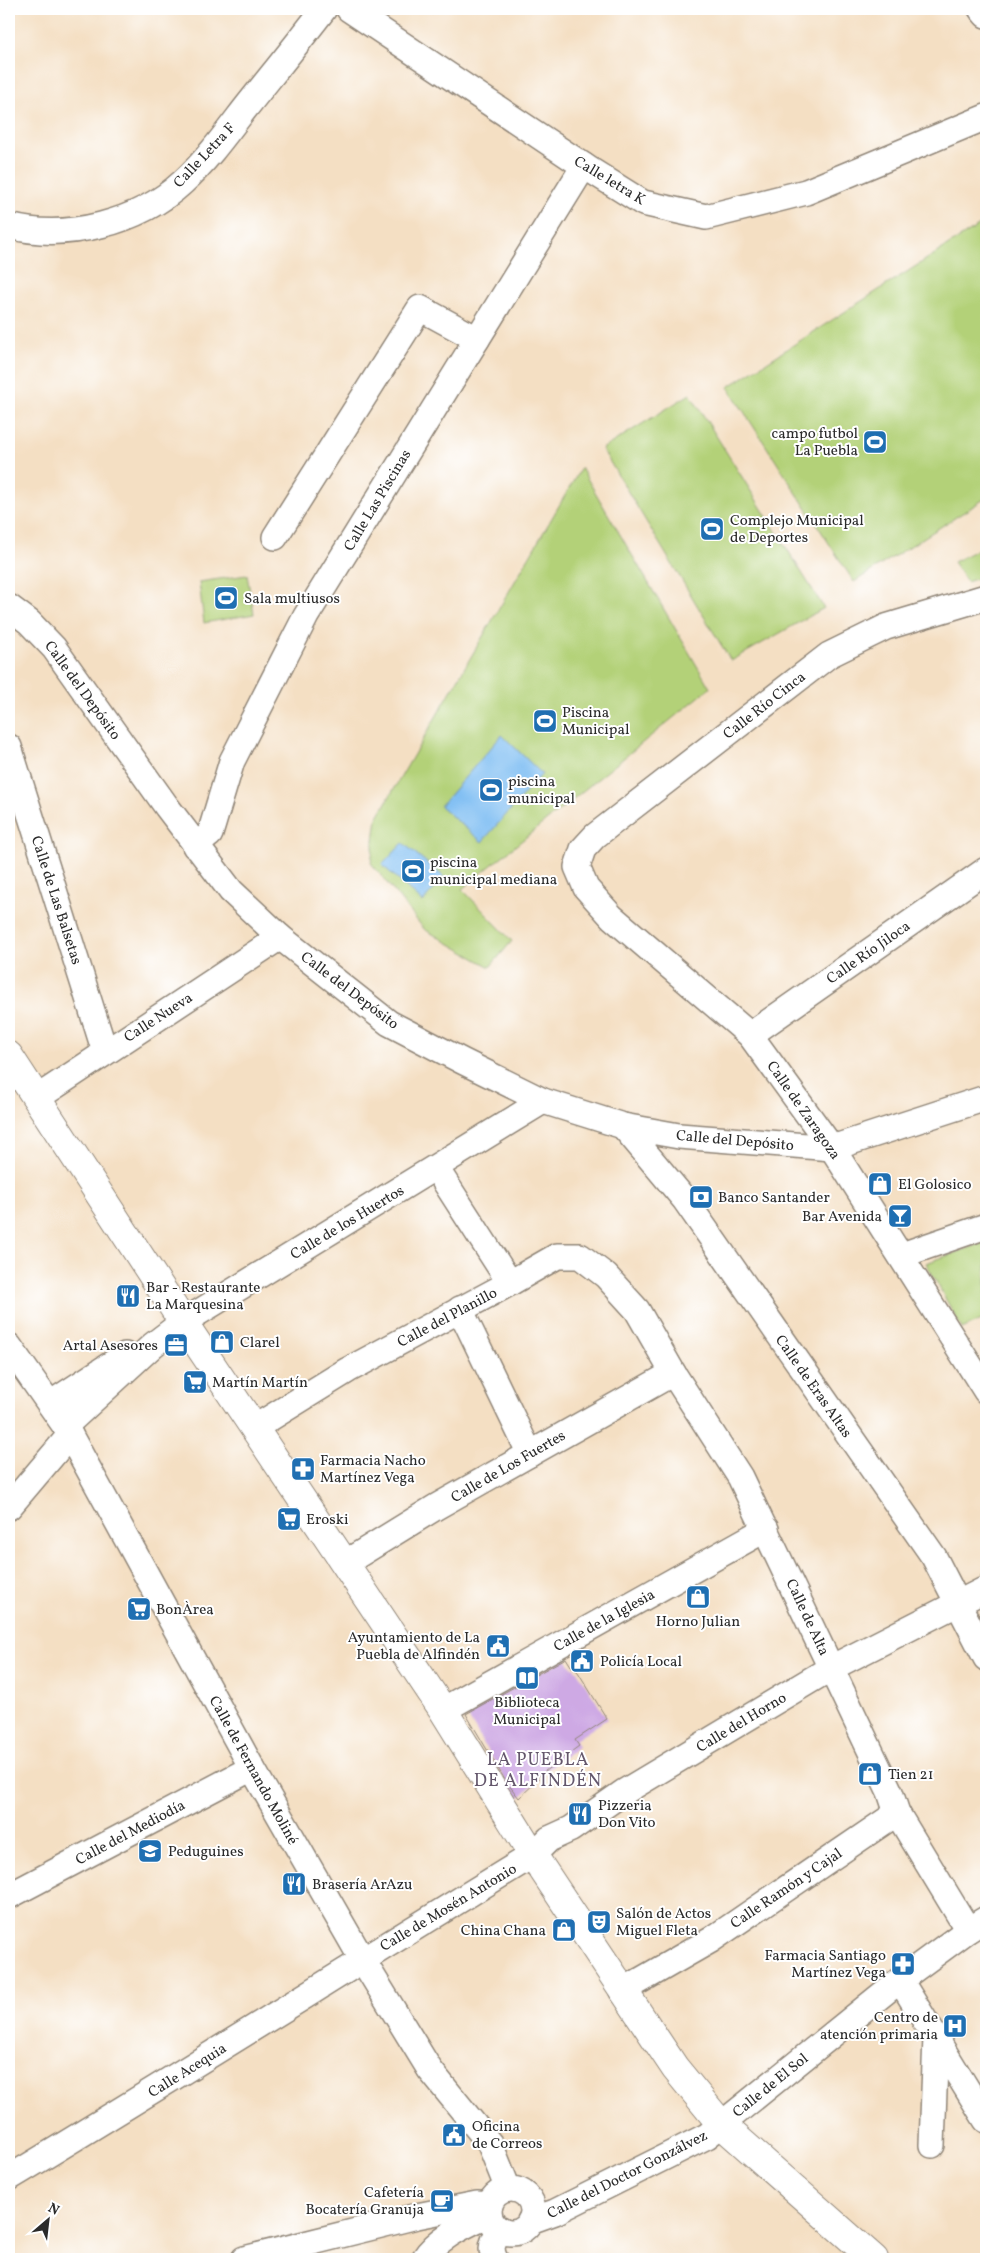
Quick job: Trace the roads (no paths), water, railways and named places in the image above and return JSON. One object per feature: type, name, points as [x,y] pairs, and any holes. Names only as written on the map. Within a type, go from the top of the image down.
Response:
[{"type":"highway","points":[[9,1056],[183,1322],[443,1710],[533,1855],[675,2068],[721,2124],[874,2259]]},
{"type":"street","name":"Calle Letra F","points":[[9,226],[24,230],[56,232],[93,228],[148,206],[182,183],[218,144],[324,9]]},
{"type":"street","name":"Calle letra K","points":[[349,9],[584,166],[643,203],[706,217],[806,192],[986,117]]},
{"type":"street","points":[[981,9],[986,15]]},
{"type":"street","name":"Calle Las Piscinas","points":[[196,846],[210,834],[232,761],[306,616],[584,166]]},
{"type":"street","points":[[275,537],[420,308],[477,339]]},
{"type":"street","name":"Calle Río Cinca","points":[[577,867],[584,849],[595,836],[829,655],[886,627],[986,597]]},
{"type":"street","name":"Calle del Depósito","points":[[11,611],[41,633],[68,666],[196,846],[232,891],[280,937],[389,1023],[543,1101],[623,1126],[679,1136],[832,1148]]},
{"type":"street","name":"Calle de Las Balsetas","points":[[9,747],[105,1052]]},
{"type":"street","name":"Calle de Zaragoza","points":[[577,867],[586,888],[612,917],[750,1034],[832,1148],[902,1255],[986,1391]]},
{"type":"street","name":"Calle Río Jiloca","points":[[750,1034],[986,870]]},
{"type":"street","name":"Calle Nueva","points":[[37,1098],[280,937]]},
{"type":"street","points":[[832,1148],[986,1098]]},
{"type":"street","name":"Calle de los Huertos","points":[[9,1507],[67,1431],[153,1345],[183,1322],[543,1101]]},
{"type":"street","name":"Calle de Eras Altas","points":[[623,1126],[685,1200],[934,1558],[986,1658]]},
{"type":"street","points":[[666,1179],[671,1152],[679,1136]]},
{"type":"street","points":[[436,1168],[510,1283]]},
{"type":"street","points":[[902,1255],[986,1226]]},
{"type":"street","name":"Calle del Planillo","points":[[250,1420],[259,1425],[348,1370],[557,1256],[580,1256],[606,1276],[637,1310]]},
{"type":"street","points":[[460,1309],[530,1454]]},
{"type":"street","name":"Calle de Alta","points":[[637,1310],[673,1373],[740,1477],[890,1792],[897,1813],[977,1924]]},
{"type":"street","name":"Calle de los Huertos","points":[[50,1404],[121,1357],[153,1345]]},
{"type":"street","name":"Calle de Fernando Moliné","points":[[9,1346],[67,1431],[252,1768],[362,1959],[430,2070],[490,2144],[508,2189]]},
{"type":"street","name":"Calle de Los Fuertes","points":[[345,1562],[673,1373]]},
{"type":"street","name":"Calle de la Iglesia","points":[[443,1710],[766,1529]]},
{"type":"street","name":"Calle del Horno","points":[[533,1855],[549,1839],[571,1829],[624,1792],[831,1668],[986,1588]]},
{"type":"street","name":"Calle del Mediodía","points":[[9,1896],[252,1768]]},
{"type":"street","name":"Calle Ramón y Cajal","points":[[622,1990],[711,1940],[897,1813]]},
{"type":"street","name":"Calle de Mosén Antonio","points":[[362,1959],[533,1855]]},
{"type":"street","name":"Calle de El Sol","points":[[721,2124],[900,1980],[977,1924]]},
{"type":"street","name":"Calle Acequia","points":[[9,2178],[163,2086],[362,1959]]},
{"type":"street","points":[[900,1980],[986,2120]]},
{"type":"street","points":[[932,2145],[936,2037]]},
{"type":"street","name":"Calle del Doctor Gonzálvez","points":[[530,2221],[554,2212],[707,2136],[721,2124]]},
{"type":"street","points":[[244,2259],[417,2216],[476,2204],[493,2216],[507,2232],[520,2230],[530,2221],[533,2208],[531,2201],[522,2192],[508,2189],[496,2194],[493,2216],[495,2237],[492,2246],[492,2253],[495,2259]]},
{"type":"street","points":[[417,2216],[427,2255],[458,2230],[493,2216]]},
{"type":"water","name":"piscina municipal","points":[[502,735],[542,774],[482,842],[440,806]]},
{"type":"water","name":"piscina municipal mediana","points":[[403,843],[444,877],[423,902],[382,865]]},
{"type":"place","name":"campo futbol La Puebla","points":[[875,442]]},
{"type":"place","name":"Complejo Municipal de Deportes","points":[[712,529]]},
{"type":"place","name":"Sala multiusos","points":[[226,598]]},
{"type":"place","name":"Piscina Municipal","points":[[545,721]]},
{"type":"place","name":"piscina municipal","points":[[491,790]]},
{"type":"place","name":"piscina municipal mediana","points":[[413,871]]},
{"type":"place","name":"El Golosico","points":[[880,1184]]},
{"type":"place","name":"Banco Santander","points":[[701,1197]]},
{"type":"place","name":"Bar Avenida","points":[[900,1216]]},
{"type":"place","name":"Bar - Restaurante La Marquesina","points":[[128,1296]]},
{"type":"place","name":"Clarel","points":[[222,1342]]},
{"type":"place","name":"Artal Asesores","points":[[176,1345]]},
{"type":"place","name":"Martín Martín","points":[[195,1382]]},
{"type":"place","name":"Farmacia Nacho Martínez Vega","points":[[303,1469]]},
{"type":"place","name":"Eroski","points":[[289,1519]]},
{"type":"place","name":"Horno Julian","points":[[698,1597]]},
{"type":"place","name":"BonÀrea","points":[[139,1609]]},
{"type":"place","name":"Ayuntamiento de La Puebla de Alfindén","points":[[498,1646]]},
{"type":"place","name":"Policía Local","points":[[582,1661]]},
{"type":"place","name":"Biblioteca Municipal","points":[[527,1678]]},
{"type":"place","name":"Tien 21","points":[[870,1774]]},
{"type":"place","name":"Pizzeria Don Vito","points":[[580,1814]]},
{"type":"place","name":"Peduguines","points":[[150,1851]]},
{"type":"place","name":"Brasería ArAzu","points":[[294,1884]]},
{"type":"place","name":"Salón de Actos Miguel Fleta","points":[[599,1922]]},
{"type":"place","name":"China Chana","points":[[564,1930]]},
{"type":"place","name":"Farmacia Santiago Martínez Vega","points":[[903,1964]]},
{"type":"place","name":"Centro de atención primaria","points":[[955,2026]]},
{"type":"place","name":"Oficina de Correos","points":[[454,2135]]},
{"type":"place","name":"Cafetería Bocatería Granuja","points":[[442,2201]]},
{"type":"district","name":"LA PUEBLA DE ALFINDÉN","points":[[538,1769]]}]
